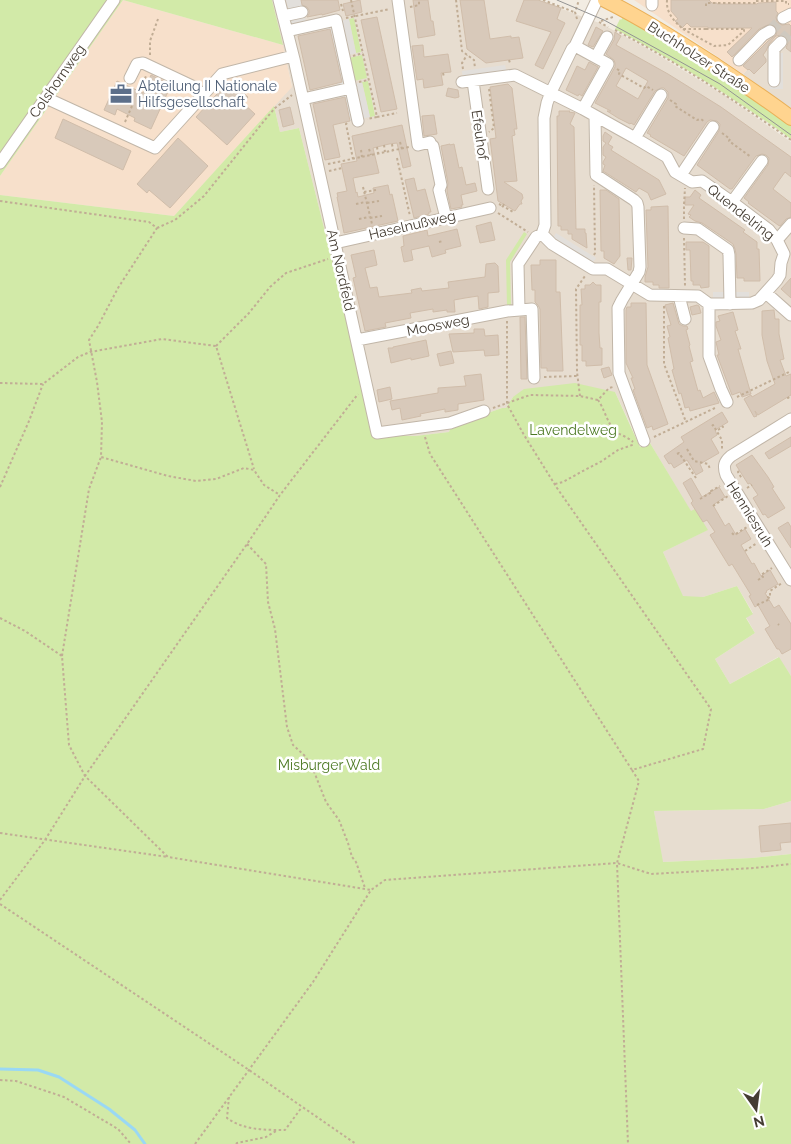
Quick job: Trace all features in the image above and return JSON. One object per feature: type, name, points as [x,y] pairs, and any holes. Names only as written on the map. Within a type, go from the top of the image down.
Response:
[{"type":"main road","name":"Buchholzer Straße","points":[[605,0],[644,21],[701,56],[791,118]]},
{"type":"street","name":"Colshornweg","points":[[0,163],[114,0]]},
{"type":"street","points":[[534,378],[532,309],[519,310],[518,264],[545,225],[544,118],[547,103],[597,0]]},
{"type":"street","name":"Am Nordfeld","points":[[282,1],[283,16],[377,433],[450,423],[484,411]]},
{"type":"street","points":[[397,5],[418,144],[432,144],[446,218]]},
{"type":"street","points":[[283,16],[302,12]]},
{"type":"street","points":[[287,31],[336,20],[358,121]]},
{"type":"street","points":[[739,60],[763,35],[770,31]]},
{"type":"street","points":[[596,57],[607,38]]},
{"type":"street","points":[[774,81],[774,49],[781,42]]},
{"type":"street","points":[[576,46],[608,64],[583,109]]},
{"type":"street","points":[[46,98],[155,148],[222,74],[293,56]]},
{"type":"street","points":[[130,78],[137,64],[143,63],[194,87],[203,94]]},
{"type":"street","name":"Efeuhof","points":[[488,189],[479,131],[468,82],[515,76],[551,92]]},
{"type":"street","points":[[301,94],[351,88]]},
{"type":"street","name":"Quendelring","points":[[539,235],[591,268],[607,269],[650,295],[698,296],[709,304],[756,303],[777,280],[780,275],[781,262],[787,255],[769,230],[732,202],[702,182],[692,182],[675,172],[667,158],[635,138],[551,92]]},
{"type":"street","points":[[635,138],[661,95]]},
{"type":"street","points":[[595,116],[596,175],[638,204],[640,267],[618,308],[619,373],[644,441]]},
{"type":"street","points":[[681,175],[713,127]]},
{"type":"street","points":[[732,202],[762,161]]},
{"type":"street","name":"Haselnußweg","points":[[335,243],[412,225],[493,210]]},
{"type":"street","points":[[777,240],[791,224]]},
{"type":"street","points":[[684,228],[698,229],[728,250],[730,304]]},
{"type":"street","points":[[766,293],[791,314]]},
{"type":"street","points":[[679,296],[685,319]]},
{"type":"street","points":[[709,304],[709,356],[727,402]]},
{"type":"street","name":"Moosweg","points":[[357,340],[519,310]]},
{"type":"street","name":"Henniesruh","points":[[788,580],[726,475],[724,468],[726,460],[731,456],[791,419]]},
{"type":"path","points":[[351,0],[377,117]]},
{"type":"path","points":[[354,17],[397,5],[419,5],[418,0]]},
{"type":"path","points":[[456,0],[462,51],[474,60]]},
{"type":"path","points":[[544,0],[575,12],[579,0]]},
{"type":"path","points":[[667,0],[668,12],[674,18],[674,21],[683,29],[714,46],[728,45],[744,31],[744,28],[683,29]]},
{"type":"path","points":[[706,6],[706,3],[756,3],[756,1],[786,0],[786,4],[791,4]]},
{"type":"path","points":[[456,5],[461,4]]},
{"type":"path","points":[[594,24],[614,17]]},
{"type":"path","points":[[137,97],[150,67],[150,41],[158,19]]},
{"type":"path","points":[[599,22],[704,80],[791,140]]},
{"type":"path","points":[[357,27],[362,26]]},
{"type":"path","points":[[459,26],[464,26]]},
{"type":"path","points":[[358,35],[364,34]]},
{"type":"path","points":[[360,44],[366,42]]},
{"type":"path","points":[[362,50],[367,49]]},
{"type":"path","points":[[463,69],[462,63],[467,55]]},
{"type":"path","points":[[475,68],[474,60],[478,55]]},
{"type":"path","points":[[364,59],[369,57]]},
{"type":"path","points":[[608,64],[620,71],[619,74],[644,88],[646,86],[676,104],[675,106],[697,120],[700,119],[713,127],[754,159],[755,156],[762,161]]},
{"type":"path","points":[[366,67],[371,66]]},
{"type":"path","points":[[443,73],[444,77]]},
{"type":"path","points":[[368,76],[373,75]]},
{"type":"path","points":[[370,85],[375,84]]},
{"type":"path","points":[[371,91],[376,90]]},
{"type":"path","points":[[168,857],[85,776],[69,744],[62,656],[89,489],[101,457],[102,422],[89,340],[118,288],[157,228],[176,220],[204,196],[275,108],[301,94]]},
{"type":"path","points":[[373,100],[378,99]]},
{"type":"path","points":[[120,132],[132,106]]},
{"type":"path","points":[[375,108],[380,107]]},
{"type":"path","points":[[353,159],[346,124],[397,113]]},
{"type":"path","points":[[400,142],[402,148]]},
{"type":"path","points":[[392,144],[394,150]]},
{"type":"path","points":[[318,167],[418,144]]},
{"type":"path","points":[[384,146],[385,152]]},
{"type":"path","points":[[377,147],[378,153]]},
{"type":"path","points":[[369,149],[371,155]]},
{"type":"path","points":[[361,150],[362,157]]},
{"type":"path","points":[[397,158],[400,163],[412,225]]},
{"type":"path","points":[[594,255],[594,179],[596,175]]},
{"type":"path","points":[[363,187],[374,234]]},
{"type":"path","points":[[364,192],[376,190]]},
{"type":"path","points":[[0,201],[149,222],[157,228]]},
{"type":"path","points":[[356,204],[379,201]]},
{"type":"path","points":[[493,210],[503,205],[513,212]]},
{"type":"path","points":[[493,210],[539,235]]},
{"type":"path","points":[[359,219],[382,216]]},
{"type":"path","points":[[439,242],[443,241]]},
{"type":"path","points":[[216,346],[249,313],[270,287],[286,273],[338,256]]},
{"type":"path","points":[[580,396],[576,289],[591,268]]},
{"type":"path","points":[[663,296],[664,364],[686,422]]},
{"type":"path","points":[[507,311],[507,404],[555,484],[711,709],[703,749],[632,770]]},
{"type":"path","points":[[0,487],[43,384],[78,357],[90,352],[162,339],[216,346]]},
{"type":"path","points":[[216,346],[254,470],[264,485],[280,495]]},
{"type":"path","points":[[534,378],[578,376]]},
{"type":"path","points":[[0,383],[43,384]]},
{"type":"path","points":[[0,900],[45,840],[85,776],[280,495],[366,383]]},
{"type":"path","points":[[598,400],[609,388]]},
{"type":"path","points":[[484,411],[530,395],[580,396],[598,400],[616,432],[636,444],[618,450],[581,472],[555,484]]},
{"type":"path","points":[[712,426],[722,440],[722,454]]},
{"type":"path","points":[[717,431],[722,426]]},
{"type":"path","points":[[422,427],[430,454],[639,782],[616,863],[628,1144]]},
{"type":"path","points":[[687,449],[694,460],[708,464],[710,469]]},
{"type":"path","points":[[677,454],[679,453],[696,478]]},
{"type":"path","points":[[101,457],[168,476],[196,481],[216,479],[244,468],[254,470]]},
{"type":"path","points":[[739,471],[742,479]]},
{"type":"path","points":[[743,490],[752,485]]},
{"type":"path","points":[[700,499],[720,487]]},
{"type":"path","points":[[713,506],[726,498]]},
{"type":"path","points":[[732,533],[734,535],[751,525]]},
{"type":"path","points":[[744,551],[760,541]]},
{"type":"path","points":[[247,544],[266,564],[268,602],[275,629],[287,727],[293,745],[305,756],[313,769],[326,802],[339,820],[365,888]]},
{"type":"path","points":[[758,580],[763,577],[761,575],[776,566]]},
{"type":"path","points":[[757,605],[770,599],[768,597],[770,596],[770,591],[788,580]]},
{"type":"path","points":[[0,618],[25,631],[62,656]]},
{"type":"path","points":[[0,833],[168,857],[371,890]]},
{"type":"path","points":[[195,1144],[313,982],[371,890],[385,880],[616,863],[651,874],[791,864]]},
{"type":"path","points":[[0,904],[249,1070],[356,1144]]},
{"type":"path","points":[[0,1080],[16,1081],[64,1097],[118,1128],[131,1144]]},
{"type":"path","points":[[229,1097],[228,1118],[257,1130],[285,1130],[302,1106]]},
{"type":"path","points":[[236,1144],[237,1142],[266,1137],[278,1130]]},
{"type":"shaded area","points":[[123,0],[283,45],[292,87],[174,216],[0,195],[0,176]]},
{"type":"shaded area","points":[[272,0],[538,0],[602,24],[646,48],[724,95],[791,142],[791,676],[778,657],[730,684],[715,659],[755,633],[746,617],[753,613],[737,586],[703,597],[683,597],[663,552],[707,530],[695,510],[691,512],[650,443],[641,447],[615,392],[513,397],[506,408],[451,426],[449,432],[415,436],[376,435],[299,128],[280,132],[274,106],[292,86]]},
{"type":"shaded area","points":[[286,0],[301,0],[306,22],[292,25]]},
{"type":"shaded area","points":[[634,0],[791,0],[791,27],[743,74]]},
{"type":"shaded area","points":[[349,19],[356,53],[349,55],[355,84],[362,82],[370,117],[345,122],[324,25]]},
{"type":"shaded area","points":[[791,27],[791,110],[743,74]]},
{"type":"shaded area","points":[[770,53],[783,53],[783,89],[770,89]]},
{"type":"shaded area","points":[[505,65],[507,73],[463,79],[462,71]]},
{"type":"shaded area","points":[[556,233],[596,258],[592,264],[552,240]]},
{"type":"shaded area","points":[[713,292],[749,292],[749,299],[713,299]]},
{"type":"shaded area","points":[[791,801],[791,854],[752,858],[662,862],[654,811],[764,809]]},
{"type":"green space","points":[[0,0],[123,0],[0,176]]},
{"type":"green space","points":[[123,0],[272,0],[283,45]]},
{"type":"green space","points":[[623,17],[771,111],[791,126],[791,139],[705,81],[615,29]]},
{"type":"green space","points":[[354,18],[361,52],[356,53],[349,19]]},
{"type":"green space","points":[[362,55],[367,78],[354,81],[349,58]]},
{"type":"green space","points":[[368,81],[375,116],[370,117],[362,82]]},
{"type":"green space","name":"Misburger Wald","points":[[274,106],[280,132],[299,128],[376,435],[415,436],[449,432],[451,426],[506,408],[513,397],[524,389],[575,383],[615,392],[640,447],[650,443],[691,511],[695,509],[708,530],[663,552],[683,596],[703,597],[737,586],[753,614],[746,618],[755,633],[715,659],[730,684],[779,657],[791,676],[791,801],[764,809],[654,811],[663,862],[752,858],[791,854],[791,1144],[0,1144],[0,195],[174,216]]},
{"type":"green space","points":[[524,232],[527,234],[510,262],[511,307],[507,307],[506,260]]},
{"type":"building","points":[[301,0],[338,0],[340,10],[307,17],[309,10],[302,5]]},
{"type":"building","points":[[360,0],[362,12],[346,16],[343,4]]},
{"type":"building","points":[[413,0],[428,0],[435,35],[418,38]]},
{"type":"building","points":[[460,0],[484,0],[490,39],[511,36],[511,38],[519,37],[523,58],[486,63],[467,49]]},
{"type":"building","points":[[524,0],[538,0],[561,8],[557,19],[565,23],[543,69],[535,65],[551,32],[516,21]]},
{"type":"building","points":[[671,0],[709,0],[717,4],[776,2],[777,22],[782,25],[789,24],[791,26],[791,52],[786,48],[788,43],[787,37],[782,35],[776,36],[763,55],[766,62],[754,74],[743,66],[776,35],[777,31],[774,25],[770,24],[759,29],[732,57],[727,52],[752,28],[691,27],[687,23],[682,28],[675,21],[678,19],[671,11]]},
{"type":"building","points":[[377,17],[397,109],[381,112],[361,20]]},
{"type":"building","points":[[596,27],[603,31],[593,47],[588,45]]},
{"type":"building","points":[[330,29],[342,82],[310,90],[298,36]]},
{"type":"building","points":[[615,32],[621,36],[616,45],[721,107],[791,157],[791,177],[785,172],[773,189],[791,203],[791,217],[786,219],[780,226],[744,198],[768,165],[769,158],[766,155],[756,156],[732,189],[697,165],[719,131],[720,124],[717,121],[710,120],[707,122],[684,156],[647,133],[668,98],[668,92],[664,88],[655,91],[634,125],[618,118],[607,111],[611,111],[595,103],[615,67],[614,60],[606,54],[614,40]],"holes":[[[626,68],[648,81],[638,99],[616,86]]]},
{"type":"building","points":[[423,45],[424,57],[448,54],[451,72],[441,73],[443,85],[424,88],[423,79],[417,80],[412,46]]},
{"type":"building","points":[[589,62],[598,67],[582,96],[566,90],[577,66],[585,70]]},
{"type":"building","points":[[151,75],[171,85],[151,129],[134,121],[135,118],[117,109],[115,115],[104,110],[117,81],[143,93]]},
{"type":"building","points":[[231,81],[248,97],[243,103],[255,114],[227,145],[196,117]]},
{"type":"building","points":[[508,84],[512,88],[517,129],[514,129],[515,135],[512,136],[517,181],[504,182],[522,194],[522,204],[515,211],[498,201],[490,139],[496,138],[490,87]]},
{"type":"building","points":[[448,88],[458,90],[459,97],[446,96]]},
{"type":"building","points":[[345,97],[350,121],[333,125],[340,157],[325,160],[313,104]]},
{"type":"building","points":[[290,107],[294,124],[283,127],[279,110]]},
{"type":"building","points":[[559,111],[575,113],[570,124],[574,127],[576,229],[585,229],[587,248],[572,239],[572,234],[568,234],[568,230],[561,230],[561,226],[558,226],[557,116],[559,116]]},
{"type":"building","points":[[434,115],[437,134],[424,136],[422,116]]},
{"type":"building","points":[[63,119],[131,151],[123,170],[55,138]]},
{"type":"building","points":[[402,125],[411,166],[403,168],[397,143],[389,144],[373,148],[379,173],[353,178],[358,197],[374,193],[373,188],[388,185],[398,221],[344,233],[337,193],[347,191],[341,164],[357,161],[352,136]]},
{"type":"building","points":[[605,132],[612,137],[608,144],[613,147],[611,150],[659,180],[666,194],[651,200],[648,193],[639,188],[636,192],[603,171],[605,165],[603,162],[606,157],[603,155],[603,147],[606,143],[603,141]]},
{"type":"building","points":[[178,138],[208,166],[170,208],[149,190],[147,193],[137,184]]},
{"type":"building","points":[[454,144],[459,168],[462,167],[466,185],[475,183],[477,191],[461,195],[462,207],[451,209],[441,146]]},
{"type":"building","points":[[414,178],[417,191],[425,189],[431,212],[414,218],[405,180]]},
{"type":"building","points":[[600,190],[606,190],[619,199],[620,256],[614,264],[604,258],[604,251],[601,251]]},
{"type":"building","points":[[695,190],[701,195],[699,198],[745,230],[743,232],[757,242],[760,281],[744,281],[744,278],[737,278],[736,254],[733,244],[702,223],[689,217],[691,215],[688,214],[694,205],[685,205],[685,197],[690,197]]},
{"type":"building","points":[[668,206],[669,288],[659,288],[659,285],[653,285],[653,282],[645,282],[648,267],[646,210],[651,210],[651,207]]},
{"type":"building","points":[[491,222],[495,240],[480,243],[476,226]]},
{"type":"building","points":[[457,229],[461,246],[445,250],[446,253],[432,257],[429,246],[411,250],[413,260],[404,262],[401,247],[404,246],[403,236],[427,230],[428,236]]},
{"type":"building","points":[[686,242],[703,242],[709,246],[709,287],[701,288],[700,285],[693,285],[693,281],[691,281],[690,250],[686,250]]},
{"type":"building","points":[[374,250],[377,265],[365,268],[370,288],[377,287],[379,297],[412,293],[411,290],[421,288],[422,291],[449,288],[448,282],[485,277],[486,264],[495,263],[498,266],[499,292],[488,293],[488,307],[479,309],[478,296],[454,300],[455,312],[447,312],[447,310],[433,312],[433,309],[410,313],[411,318],[385,323],[386,327],[365,331],[353,278],[356,277],[351,255]]},
{"type":"building","points":[[627,258],[632,258],[631,270],[628,270]]},
{"type":"building","points":[[540,260],[556,260],[556,292],[560,292],[563,371],[547,371],[547,368],[541,368],[540,309],[535,302],[535,290],[532,290],[531,265],[540,265]]},
{"type":"building","points":[[791,278],[791,298],[781,289]]},
{"type":"building","points":[[593,282],[596,285],[601,285],[599,333],[600,348],[602,348],[602,365],[586,366],[586,361],[582,361],[582,345],[580,345],[581,289],[585,289],[585,285],[590,285]]},
{"type":"building","points":[[631,303],[646,303],[647,365],[668,424],[653,430],[652,426],[647,428],[633,390],[635,389],[631,378],[633,378],[626,363],[626,310],[627,307],[631,307]]},
{"type":"building","points":[[673,303],[679,324],[687,326],[688,329],[686,330],[693,361],[690,362],[698,391],[700,390],[703,398],[714,392],[719,403],[690,411],[689,407],[685,408],[672,370],[674,369],[668,338],[670,337],[667,326],[671,325],[665,305]]},
{"type":"building","points":[[697,305],[701,313],[692,315],[690,307]]},
{"type":"building","points":[[774,310],[775,319],[779,319],[779,334],[784,359],[780,360],[786,376],[791,374],[791,395],[758,415],[755,411],[757,416],[754,417],[744,399],[751,395],[752,397],[775,384],[767,361],[762,335],[762,311]]},
{"type":"building","points":[[733,312],[738,330],[735,331],[741,349],[738,349],[751,394],[742,397],[740,392],[732,395],[717,355],[719,355],[716,342],[721,340],[716,326],[716,322],[720,321],[718,316]]},
{"type":"building","points":[[520,317],[525,317],[527,379],[521,379]]},
{"type":"building","points":[[474,329],[484,329],[485,336],[498,335],[499,355],[485,356],[484,350],[453,352],[449,334],[474,333]]},
{"type":"building","points":[[426,340],[429,356],[391,363],[388,348]]},
{"type":"building","points":[[451,351],[454,363],[440,366],[437,354]]},
{"type":"building","points":[[609,367],[612,375],[604,378],[601,369]]},
{"type":"building","points":[[481,374],[484,400],[458,404],[458,410],[445,412],[445,409],[402,420],[400,408],[392,410],[390,401],[438,393],[438,388],[466,386],[464,376]]},
{"type":"building","points":[[390,387],[392,399],[379,402],[377,390]]},
{"type":"building","points":[[722,412],[728,422],[715,430],[717,435],[711,439],[719,453],[700,464],[703,471],[696,475],[687,460],[674,468],[671,463],[669,464],[664,456],[684,442],[681,437]]},
{"type":"building","points":[[791,437],[791,446],[769,459],[765,453]]},
{"type":"building","points":[[752,455],[768,477],[774,487],[772,488],[785,508],[768,518],[765,514],[763,515],[753,498],[758,495],[750,483],[748,484],[736,465]]},
{"type":"building","points":[[691,478],[702,497],[719,487],[725,497],[713,505],[725,526],[729,523],[736,535],[745,529],[751,539],[741,545],[752,564],[754,563],[761,576],[770,570],[778,584],[765,593],[774,608],[779,605],[791,624],[791,649],[782,654],[765,629],[770,626],[758,605],[755,607],[749,596],[751,595],[732,564],[729,566],[710,535],[715,532],[707,520],[703,522],[691,503],[693,501],[683,483]]},
{"type":"building","points":[[788,522],[791,527],[791,548],[778,528]]},
{"type":"building","points":[[791,823],[791,842],[780,843],[781,850],[761,852],[759,826]]},
{"type":"waterway","points":[[0,1069],[38,1070],[59,1077],[109,1109],[135,1130],[145,1144]]},
{"type":"tunnel","points":[[770,31],[783,18]]},
{"type":"tunnel","points":[[781,42],[791,31]]},
{"type":"tram line","points":[[557,0],[604,20],[720,84],[791,135]]},
{"type":"place","name":"Abteilung II Nationale Hilfsgesellschaft","points":[[121,94]]},
{"type":"park label","name":"Lavendelweg","points":[[573,430]]}]
